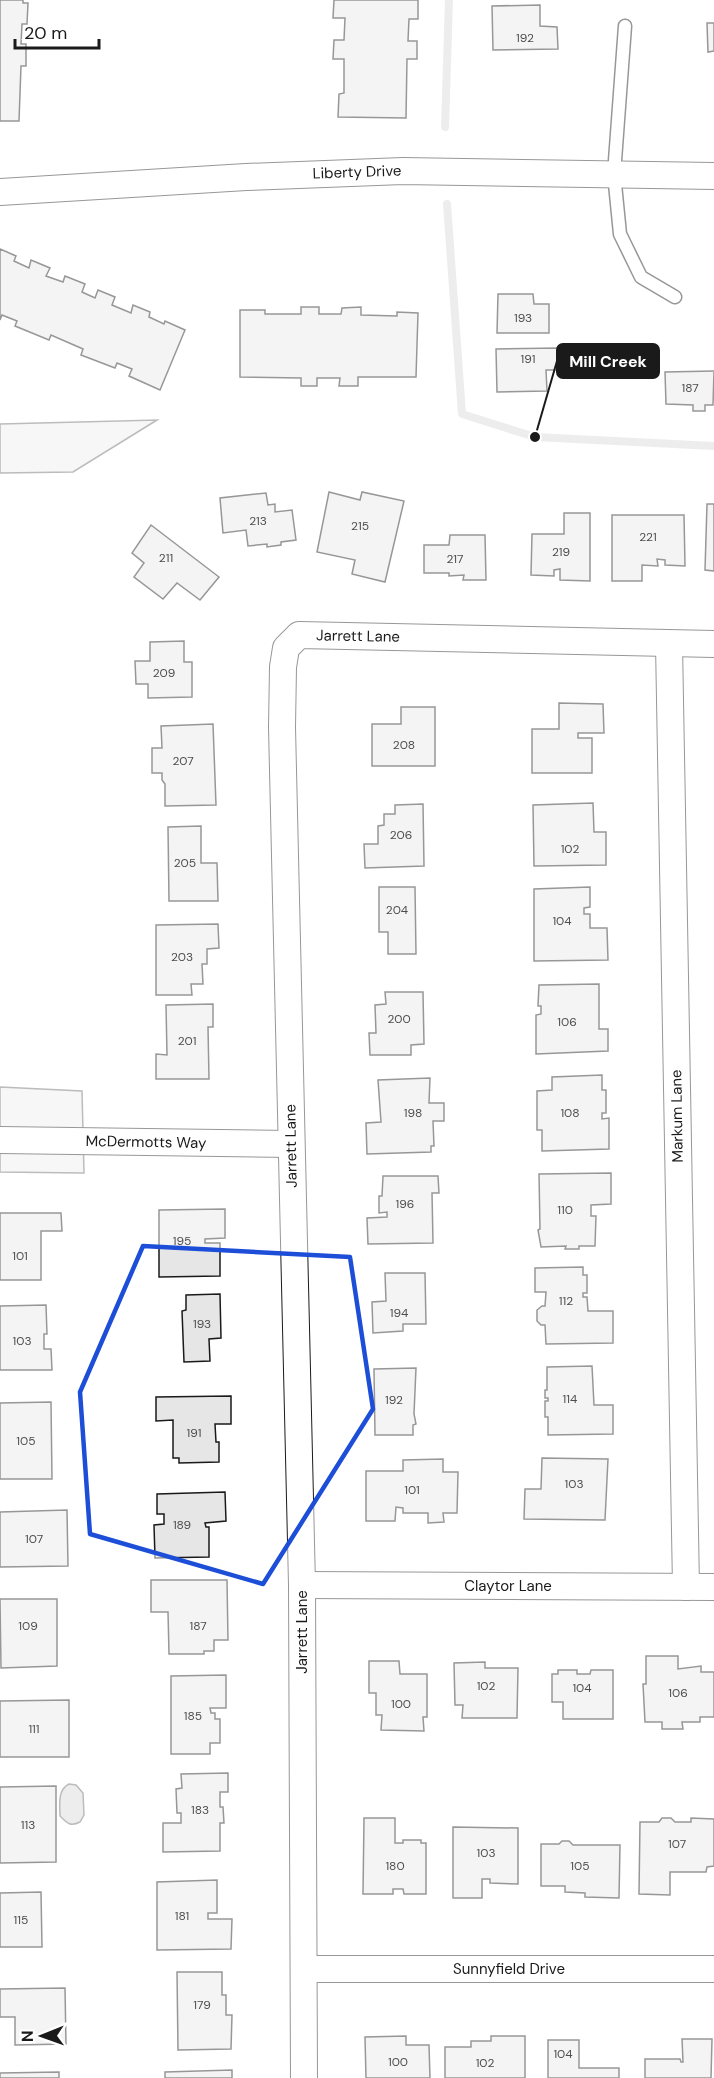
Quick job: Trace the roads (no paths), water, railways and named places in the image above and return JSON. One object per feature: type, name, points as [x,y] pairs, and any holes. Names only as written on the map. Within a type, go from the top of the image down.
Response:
[{"type":"street","name":"Liberty Drive","points":[[0,192],[246,177],[403,171],[714,176]]},
{"type":"street","name":"Jarrett Lane","points":[[304,2078],[302,1585],[282,727],[283,667],[286,648],[299,635],[714,644]]},
{"type":"street","name":"Markum Lane","points":[[669,644],[686,1587]]},
{"type":"street","name":"McDermotts Way","points":[[0,1140],[291,1144]]},
{"type":"street","name":"Claytor Lane","points":[[302,1585],[714,1587]]},
{"type":"street","name":"Sunnyfield Drive","points":[[304,1969],[714,1969]]},
{"type":"lane","points":[[625,26],[614,174],[620,234],[641,277],[675,297]]},
{"type":"waterway","points":[[445,127],[449,0]]},
{"type":"waterway","points":[[447,204],[462,414],[535,437],[714,446]]},
{"type":"place","name":"Mill Creek","points":[[535,437]]}]
